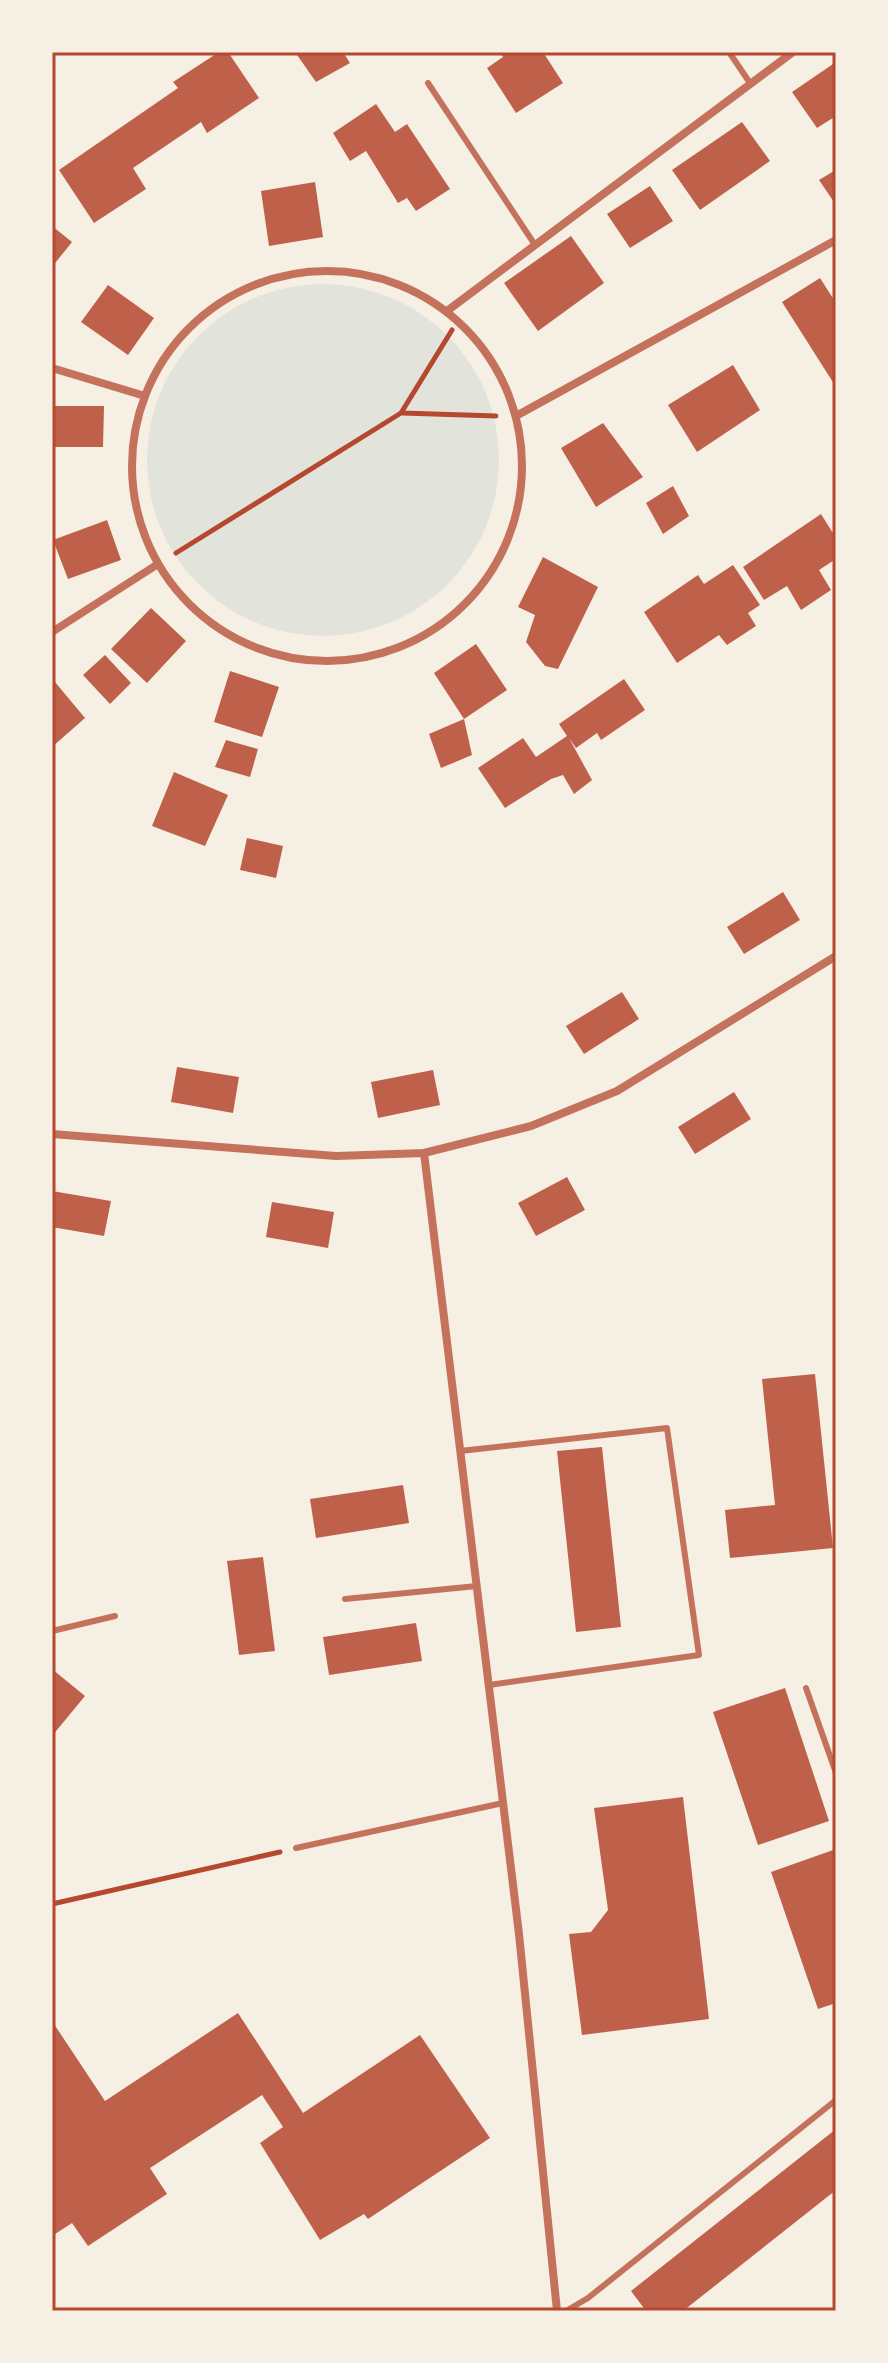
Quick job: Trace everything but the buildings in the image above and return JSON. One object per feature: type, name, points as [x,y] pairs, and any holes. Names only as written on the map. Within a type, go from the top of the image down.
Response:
[{"type":"street","points":[[447,311],[793,52]]},
{"type":"street","points":[[516,416],[836,240]]},
{"type":"street","points":[[312,272],[357,273],[401,285],[447,311],[488,355],[516,416],[522,459],[520,492],[513,524],[495,564],[453,614],[397,647],[333,660],[309,660],[269,652],[210,622],[179,592],[158,564],[139,516],[132,470],[145,396],[162,363],[190,327],[226,300],[279,277],[312,272]]},
{"type":"street","points":[[52,368],[145,396]]},
{"type":"street","points":[[52,632],[158,564]]},
{"type":"street","points":[[52,1134],[336,1156],[424,1153],[531,1126],[617,1091],[836,956]]},
{"type":"street","points":[[424,1153],[503,1803],[557,2311]]},
{"type":"lane","points":[[729,52],[750,83]]},
{"type":"lane","points":[[428,83],[535,245]]},
{"type":"lane","points":[[460,1451],[667,1428],[699,1655],[489,1685]]},
{"type":"lane","points":[[345,1599],[477,1586]]},
{"type":"lane","points":[[52,1631],[115,1616]]},
{"type":"lane","points":[[806,1688],[836,1773]]},
{"type":"lane","points":[[296,1848],[503,1803]]},
{"type":"lane","points":[[566,2311],[588,2298],[836,2100]]},
{"type":"path","points":[[158,564],[401,413],[458,321]]},
{"type":"path","points":[[401,413],[516,416]]},
{"type":"path","points":[[52,1904],[296,1848]]},
{"type":"shaded area","points":[[306,284],[340,284],[374,291],[406,304],[448,335],[470,362],[486,393],[496,426],[499,460],[496,494],[486,527],[470,558],[448,585],[406,616],[374,629],[340,636],[306,636],[272,629],[240,616],[211,596],[187,572],[167,543],[154,511],[147,477],[147,443],[154,409],[167,377],[187,348],[211,324],[240,304],[272,291]]}]
